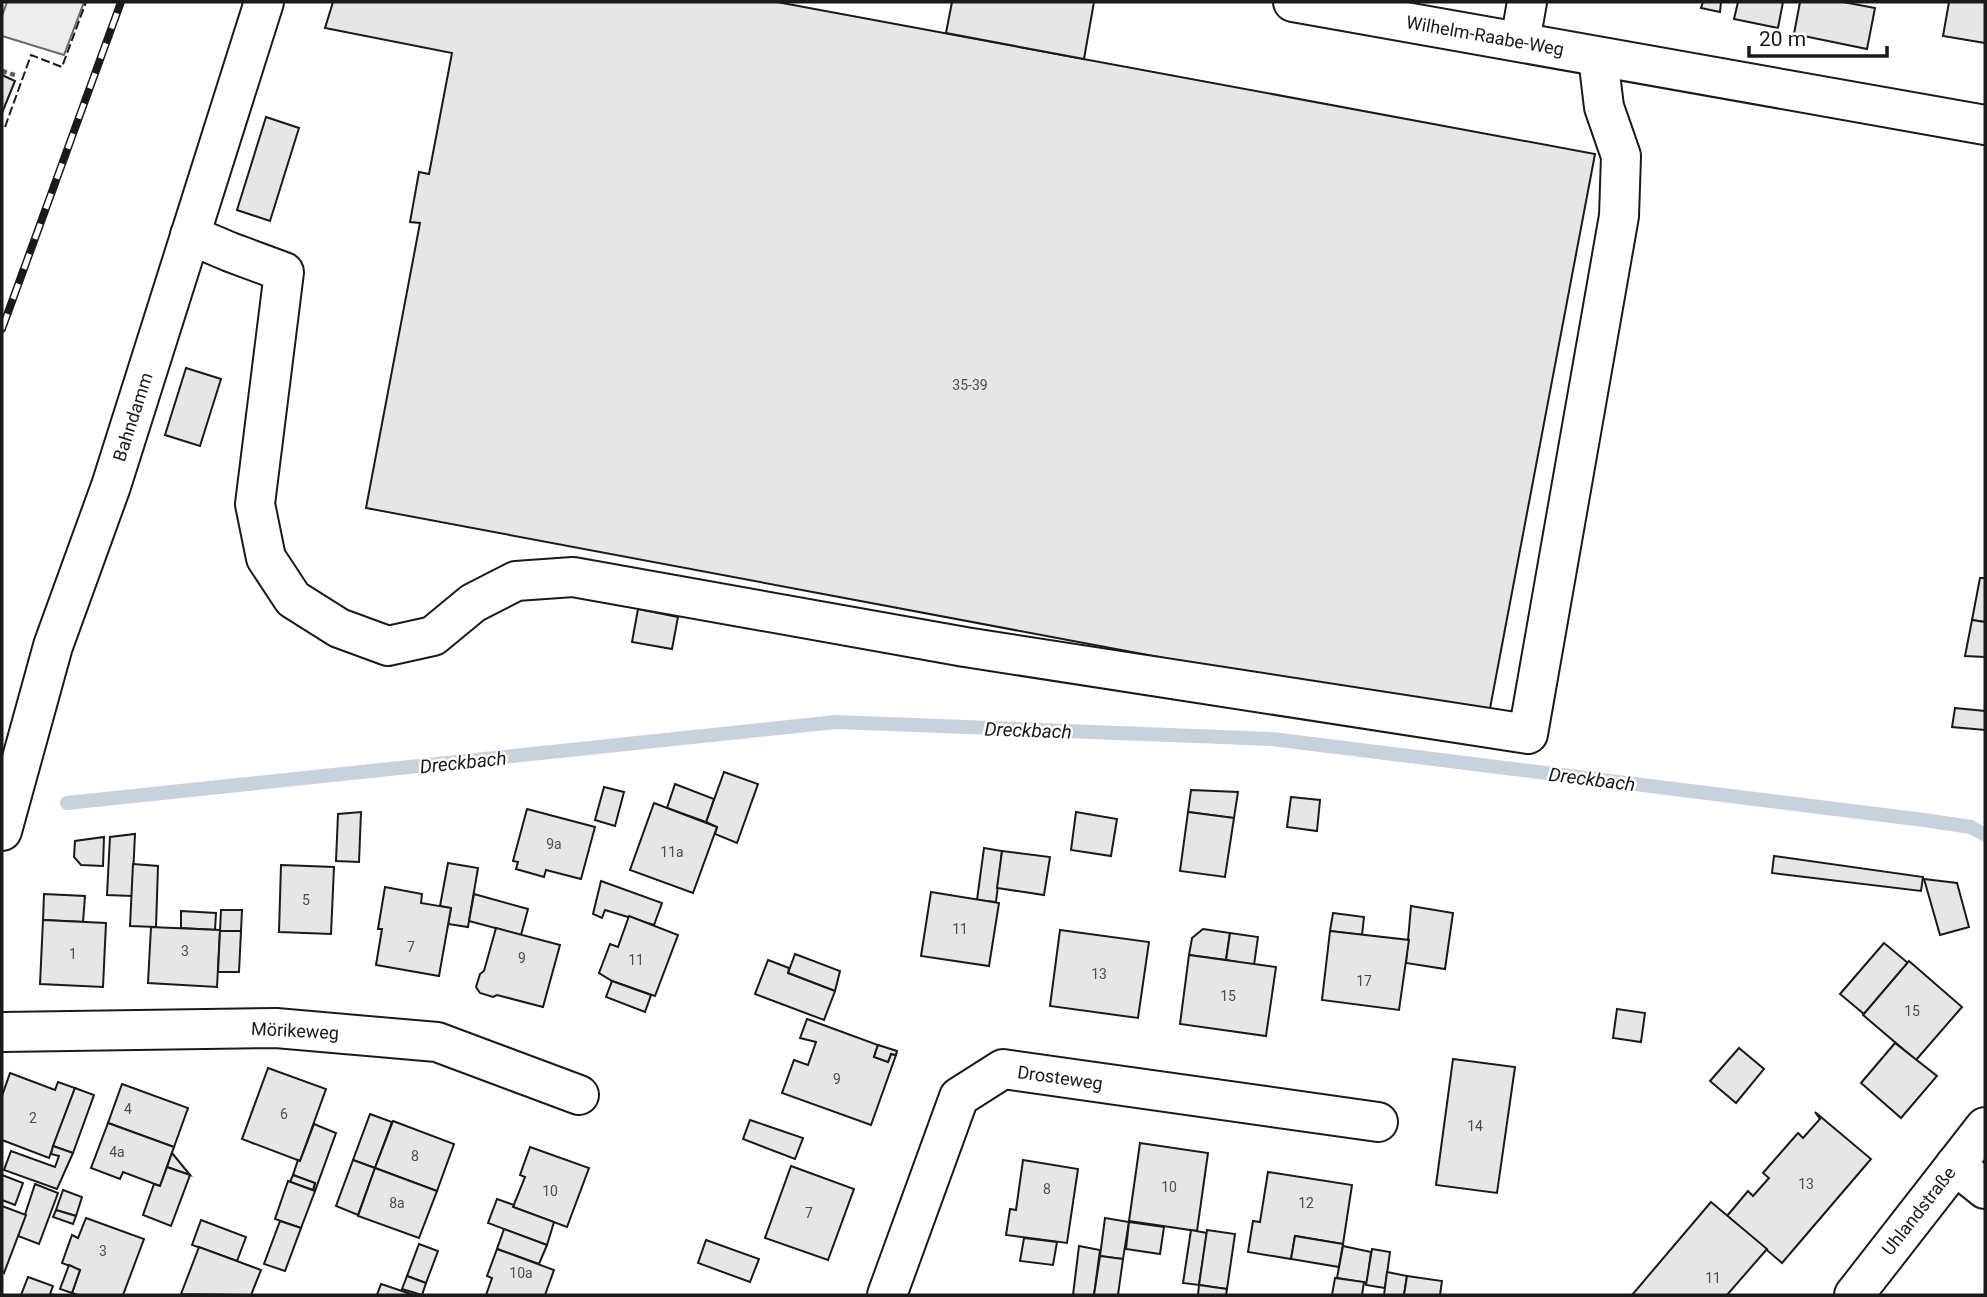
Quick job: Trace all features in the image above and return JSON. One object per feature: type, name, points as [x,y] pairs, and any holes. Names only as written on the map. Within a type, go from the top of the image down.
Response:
[{"type":"street","name":"Bahndamm","points":[[2,831],[53,646],[111,486],[264,2]]},
{"type":"street","name":"Wilhelm-Raabe-Weg","points":[[1293,2],[1985,125]]},
{"type":"street","points":[[1520,42],[1527,2]]},
{"type":"street","points":[[190,235],[284,272],[255,504],[266,558],[293,599],[338,628],[388,646],[433,636],[472,603],[516,581],[573,577],[965,647],[1528,734],[1619,216],[1621,156],[1604,107],[1598,57]]},
{"type":"street","name":"Mörikeweg","points":[[2,1032],[276,1028],[437,1042],[579,1095]]},
{"type":"street","name":"Drosteweg","points":[[887,1295],[959,1097],[1003,1069],[1378,1122]]},
{"type":"street","name":"Uhlandstraße","points":[[1854,1295],[1985,1127]]},
{"type":"street","points":[[1955,1165],[1985,1189]]},
{"type":"path","points":[[2,71],[18,76]]},
{"type":"shaded area","points":[[7,2],[84,2],[64,55],[2,36],[2,16]]},
{"type":"building","points":[[333,2],[777,2],[1595,154],[1488,719],[366,508],[420,223],[410,222],[419,172],[429,174],[452,53],[325,28]]},
{"type":"building","points":[[952,2],[1094,2],[1084,59],[946,33]]},
{"type":"building","points":[[1703,2],[1721,2],[1720,12],[1701,8]]},
{"type":"building","points":[[1738,2],[1783,2],[1778,28],[1734,19]]},
{"type":"building","points":[[1800,2],[1843,2],[1875,8],[1867,49],[1794,34]]},
{"type":"building","points":[[1949,2],[1985,2],[1985,43],[1943,36]]},
{"type":"building","points":[[2,75],[15,81],[2,113]]},
{"type":"building","points":[[266,117],[299,128],[270,221],[237,210]]},
{"type":"building","points":[[186,368],[221,379],[200,446],[165,435]]},
{"type":"building","points":[[1980,578],[1985,578],[1985,622],[1972,620]]},
{"type":"building","points":[[638,609],[678,617],[672,649],[632,642]]},
{"type":"building","points":[[1972,620],[1985,622],[1985,657],[1965,656]]},
{"type":"building","points":[[1955,708],[1985,711],[1985,730],[1952,727]]},
{"type":"building","points":[[724,772],[758,784],[737,843],[715,834],[717,827],[706,822]]},
{"type":"building","points":[[675,784],[714,799],[706,822],[667,808]]},
{"type":"building","points":[[604,787],[624,792],[615,826],[595,820]]},
{"type":"building","points":[[1191,790],[1238,792],[1234,818],[1188,812]]},
{"type":"building","points":[[1291,797],[1320,800],[1317,831],[1287,827]]},
{"type":"building","points":[[654,803],[717,827],[693,893],[630,870]]},
{"type":"building","points":[[527,809],[595,827],[581,879],[546,870],[544,877],[516,869],[518,862],[513,861]]},
{"type":"building","points":[[361,812],[359,862],[336,861],[338,814]]},
{"type":"building","points":[[1076,812],[1117,819],[1111,856],[1071,850]]},
{"type":"building","points":[[1188,812],[1234,818],[1225,877],[1180,871]]},
{"type":"building","points":[[135,834],[132,896],[107,895],[110,837]]},
{"type":"building","points":[[104,837],[103,866],[81,865],[74,857],[75,841]]},
{"type":"building","points":[[984,848],[1002,851],[996,902],[977,900]]},
{"type":"building","points":[[1002,851],[1050,857],[1044,895],[997,888]]},
{"type":"building","points":[[1774,856],[1923,877],[1921,891],[1772,873]]},
{"type":"building","points":[[448,863],[478,868],[468,927],[448,924],[451,908],[440,906]]},
{"type":"building","points":[[133,864],[158,866],[156,927],[130,926]]},
{"type":"building","points":[[281,865],[334,867],[331,934],[279,932]]},
{"type":"building","points":[[1924,879],[1957,883],[1969,927],[1940,935]]},
{"type":"building","points":[[601,881],[662,903],[654,925],[605,910],[602,918],[593,914]]},
{"type":"building","points":[[385,887],[422,894],[421,903],[451,908],[439,976],[376,965],[382,929],[378,929]]},
{"type":"building","points":[[931,892],[999,903],[989,966],[921,956]]},
{"type":"building","points":[[44,894],[85,896],[83,922],[43,920]]},
{"type":"building","points":[[474,894],[528,909],[521,935],[469,921]]},
{"type":"building","points":[[1411,906],[1453,913],[1445,969],[1406,963]]},
{"type":"building","points":[[221,910],[242,910],[241,931],[220,931]]},
{"type":"building","points":[[181,911],[216,913],[215,930],[181,928]]},
{"type":"building","points":[[1333,913],[1364,917],[1362,935],[1330,931]]},
{"type":"building","points":[[629,916],[678,935],[655,996],[612,981],[599,973],[610,944],[618,947]]},
{"type":"building","points":[[43,920],[106,923],[103,987],[40,984]]},
{"type":"building","points":[[151,927],[220,930],[217,987],[148,983]]},
{"type":"building","points":[[496,928],[560,945],[543,1007],[497,995],[493,997],[480,993],[476,987],[480,974],[484,971]]},
{"type":"building","points":[[1203,929],[1230,933],[1226,960],[1189,955],[1192,938]]},
{"type":"building","points":[[1060,930],[1149,942],[1138,1018],[1050,1006]]},
{"type":"building","points":[[220,931],[241,931],[239,972],[218,972]]},
{"type":"building","points":[[1330,931],[1409,940],[1399,1010],[1322,1000]]},
{"type":"building","points":[[1230,933],[1258,937],[1254,965],[1226,960]]},
{"type":"building","points":[[1884,943],[1908,963],[1864,1014],[1840,994]]},
{"type":"building","points":[[795,954],[840,971],[835,991],[788,973]]},
{"type":"building","points":[[1189,955],[1276,967],[1266,1036],[1180,1024]]},
{"type":"building","points":[[768,960],[789,968],[788,973],[835,991],[824,1020],[755,994]]},
{"type":"building","points":[[1909,961],[1962,1007],[1916,1060],[1863,1015]]},
{"type":"building","points":[[612,981],[651,995],[645,1012],[606,997]]},
{"type":"building","points":[[1617,1009],[1645,1013],[1641,1042],[1613,1038]]},
{"type":"building","points":[[807,1019],[878,1045],[874,1057],[888,1062],[891,1054],[896,1055],[871,1125],[782,1093],[794,1060],[808,1065],[816,1042],[800,1038]]},
{"type":"building","points":[[1895,1043],[1937,1076],[1901,1118],[1861,1083]]},
{"type":"building","points":[[878,1045],[897,1051],[896,1055],[891,1054],[888,1062],[874,1057]]},
{"type":"building","points":[[1739,1048],[1764,1069],[1736,1103],[1710,1081]]},
{"type":"building","points":[[1453,1059],[1515,1067],[1497,1193],[1436,1185]]},
{"type":"building","points":[[268,1068],[326,1089],[300,1161],[242,1139]]},
{"type":"building","points":[[10,1073],[55,1090],[58,1082],[75,1088],[49,1158],[2,1140],[2,1096]]},
{"type":"building","points":[[122,1084],[188,1108],[174,1147],[108,1123]]},
{"type":"building","points":[[75,1088],[94,1095],[73,1153],[53,1146]]},
{"type":"building","points":[[1815,1112],[1871,1159],[1782,1263],[1727,1216],[1748,1191],[1753,1196],[1769,1178],[1763,1173],[1798,1133],[1803,1138],[1820,1119]]},
{"type":"building","points":[[370,1114],[392,1122],[375,1168],[353,1160]]},
{"type":"building","points":[[750,1120],[803,1138],[795,1159],[743,1139]]},
{"type":"building","points":[[393,1121],[454,1144],[437,1191],[375,1168]]},
{"type":"building","points":[[108,1123],[174,1147],[160,1186],[123,1172],[120,1179],[91,1168]]},
{"type":"building","points":[[314,1124],[336,1133],[315,1191],[315,1183],[293,1175]]},
{"type":"building","points":[[1140,1143],[1208,1153],[1197,1231],[1129,1221]]},
{"type":"building","points":[[53,1146],[73,1153],[57,1189],[4,1170],[11,1151],[55,1167],[59,1156],[51,1154]]},
{"type":"building","points":[[530,1147],[589,1168],[567,1227],[513,1207],[525,1177],[520,1175]]},
{"type":"building","points":[[172,1153],[190,1175],[167,1167]]},
{"type":"building","points":[[353,1160],[375,1168],[358,1215],[336,1206]]},
{"type":"building","points":[[1023,1160],[1078,1169],[1067,1243],[1006,1235],[1010,1209],[1016,1210]]},
{"type":"building","points":[[791,1166],[854,1189],[828,1260],[765,1238]]},
{"type":"building","points":[[167,1167],[190,1175],[171,1226],[143,1215],[154,1184],[160,1186]]},
{"type":"building","points":[[375,1168],[437,1191],[419,1238],[358,1216]]},
{"type":"building","points":[[1268,1172],[1352,1185],[1343,1244],[1295,1236],[1291,1259],[1248,1252],[1253,1221],[1260,1222]]},
{"type":"building","points":[[2,1175],[23,1183],[15,1205],[2,1200]]},
{"type":"building","points":[[293,1175],[315,1183],[313,1190],[290,1182]]},
{"type":"building","points":[[288,1181],[315,1191],[301,1228],[275,1219]]},
{"type":"building","points":[[35,1184],[58,1193],[39,1244],[18,1236]]},
{"type":"building","points":[[63,1190],[82,1197],[76,1216],[56,1210]]},
{"type":"building","points":[[497,1199],[554,1222],[547,1245],[488,1223]]},
{"type":"building","points":[[1711,1202],[1767,1249],[1727,1295],[1632,1295]]},
{"type":"building","points":[[2,1206],[26,1215],[4,1273],[2,1272]]},
{"type":"building","points":[[56,1210],[76,1216],[73,1224],[53,1217]]},
{"type":"building","points":[[86,1218],[144,1239],[123,1295],[72,1293],[80,1270],[62,1263],[72,1235],[78,1238]]},
{"type":"building","points":[[1105,1218],[1129,1222],[1123,1259],[1100,1256]]},
{"type":"building","points":[[201,1220],[246,1237],[237,1261],[192,1245]]},
{"type":"building","points":[[280,1221],[301,1228],[285,1271],[264,1264]]},
{"type":"building","points":[[1129,1222],[1164,1227],[1160,1254],[1126,1249]]},
{"type":"building","points":[[504,1229],[547,1245],[539,1264],[497,1249]]},
{"type":"building","points":[[1191,1230],[1207,1233],[1199,1285],[1183,1283]]},
{"type":"building","points":[[1207,1230],[1235,1234],[1227,1289],[1199,1285]]},
{"type":"building","points":[[1295,1236],[1343,1244],[1339,1267],[1291,1259]]},
{"type":"building","points":[[1024,1238],[1057,1242],[1053,1265],[1020,1261]]},
{"type":"building","points":[[706,1240],[759,1259],[750,1282],[698,1263]]},
{"type":"building","points":[[419,1244],[438,1251],[426,1283],[407,1276]]},
{"type":"building","points":[[1079,1246],[1100,1250],[1094,1295],[1073,1295]]},
{"type":"building","points":[[1343,1246],[1371,1252],[1367,1283],[1337,1278]]},
{"type":"building","points":[[199,1247],[261,1270],[251,1295],[181,1294]]},
{"type":"building","points":[[497,1249],[554,1270],[545,1295],[486,1295],[492,1278],[487,1276]]},
{"type":"building","points":[[1372,1249],[1390,1252],[1385,1288],[1366,1285]]},
{"type":"building","points":[[1100,1256],[1123,1259],[1118,1295],[1094,1295]]},
{"type":"building","points":[[69,1265],[80,1270],[72,1293],[60,1289]]},
{"type":"building","points":[[1387,1272],[1407,1276],[1404,1295],[1384,1295]]},
{"type":"building","points":[[407,1276],[426,1283],[422,1295],[402,1289]]},
{"type":"building","points":[[1407,1276],[1442,1281],[1440,1295],[1404,1295]]},
{"type":"building","points":[[28,1277],[53,1286],[50,1294],[54,1295],[21,1295]]},
{"type":"building","points":[[1335,1278],[1364,1282],[1362,1295],[1332,1295]]},
{"type":"building","points":[[381,1284],[414,1295],[377,1295]]},
{"type":"building","points":[[1199,1285],[1227,1289],[1226,1295],[1198,1295]]},
{"type":"waterway","name":"Dreckbach","points":[[67,803],[836,722],[1272,739],[1924,820],[1971,827],[1985,835]]},
{"type":"railway","points":[[2,329],[121,2]]},
{"type":"fence","points":[[5,127],[31,55],[62,67],[86,2]]}]
